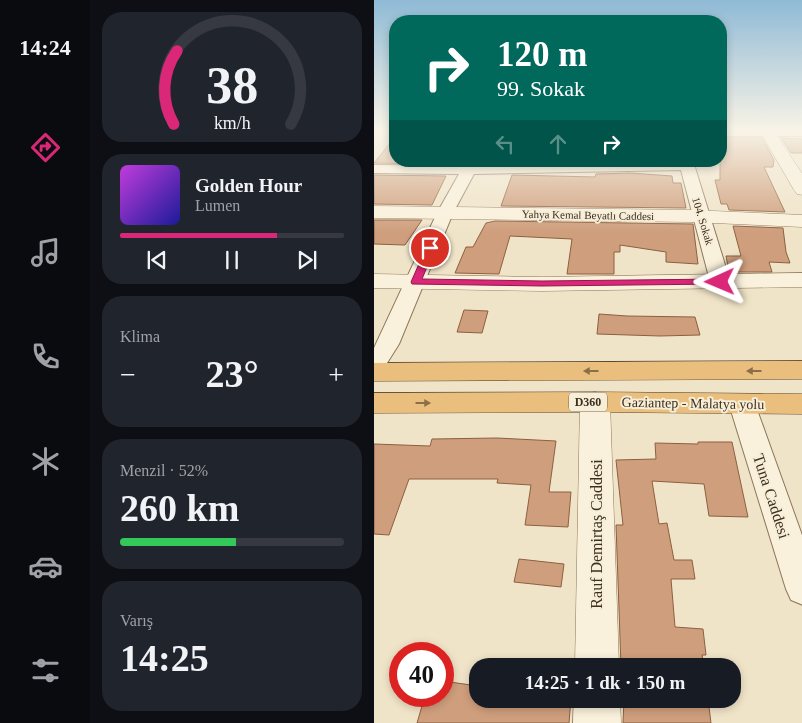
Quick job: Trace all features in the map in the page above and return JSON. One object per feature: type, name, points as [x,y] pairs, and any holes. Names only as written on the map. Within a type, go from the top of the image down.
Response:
[{"type":"highway","points":[[374,372],[802,370]]},
{"type":"highway","name":"Gaziantep - Malatya yolu","points":[[374,403],[595,402],[802,404]]},
{"type":"street","points":[[787,165],[802,190]]},
{"type":"street","points":[[374,169],[439,167]]},
{"type":"street","points":[[374,366],[388,344],[445,213],[471,167]]},
{"type":"street","name":"104. Sokak","points":[[688,167],[700,217],[705,226],[720,282]]},
{"type":"street","name":"Yahya Kemal Beyatlı Caddesi","points":[[374,212],[700,217],[802,222]]},
{"type":"street","points":[[374,281],[542,284],[802,280]]},
{"type":"street","name":"Rauf Demirtaş Caddesi","points":[[595,402],[596,658]]},
{"type":"street","name":"Tuna Caddesi","points":[[742,404],[802,589]]},
{"type":"street","points":[[597,708],[597,723]]},
{"type":"building","points":[[727,165],[773,165],[773,167],[764,167],[785,212],[729,210],[727,204],[721,204],[715,180],[720,180],[720,167],[727,167]]},
{"type":"building","points":[[630,173],[672,176],[673,183],[681,183],[686,208],[501,206],[512,175],[595,177],[596,174]]},
{"type":"building","points":[[374,175],[446,176],[432,205],[374,204]]},
{"type":"building","points":[[374,220],[422,220],[405,245],[374,244]]},
{"type":"building","points":[[495,221],[693,224],[698,264],[666,262],[666,252],[620,245],[620,252],[614,252],[614,274],[567,274],[572,239],[510,236],[499,274],[455,273],[466,247],[473,247],[486,223]]},
{"type":"building","points":[[733,226],[783,228],[786,252],[790,263],[769,262],[772,272],[729,272],[726,256],[741,256]]},
{"type":"building","points":[[464,310],[488,311],[482,333],[457,332]]},
{"type":"building","points":[[599,314],[695,317],[700,335],[597,334]]},
{"type":"building","points":[[497,438],[556,441],[549,492],[571,492],[568,527],[525,525],[531,485],[497,483],[498,479],[409,479],[389,535],[374,534],[374,444],[430,446],[432,439]]},
{"type":"building","points":[[698,442],[732,442],[748,517],[709,516],[704,484],[652,481],[659,524],[667,523],[674,560],[692,560],[695,579],[671,579],[675,627],[703,629],[706,655],[702,655],[703,658],[621,658],[616,525],[623,525],[616,460],[656,459],[655,443],[698,444]]},
{"type":"building","points":[[519,559],[564,564],[561,587],[514,582]]},
{"type":"building","points":[[454,683],[469,685],[469,708],[570,708],[569,723],[417,723],[422,707],[454,707]]},
{"type":"building","points":[[624,708],[709,708],[711,723],[623,723]]},
{"type":"route","points":[[430,248],[416,282],[542,284],[720,282]]}]
